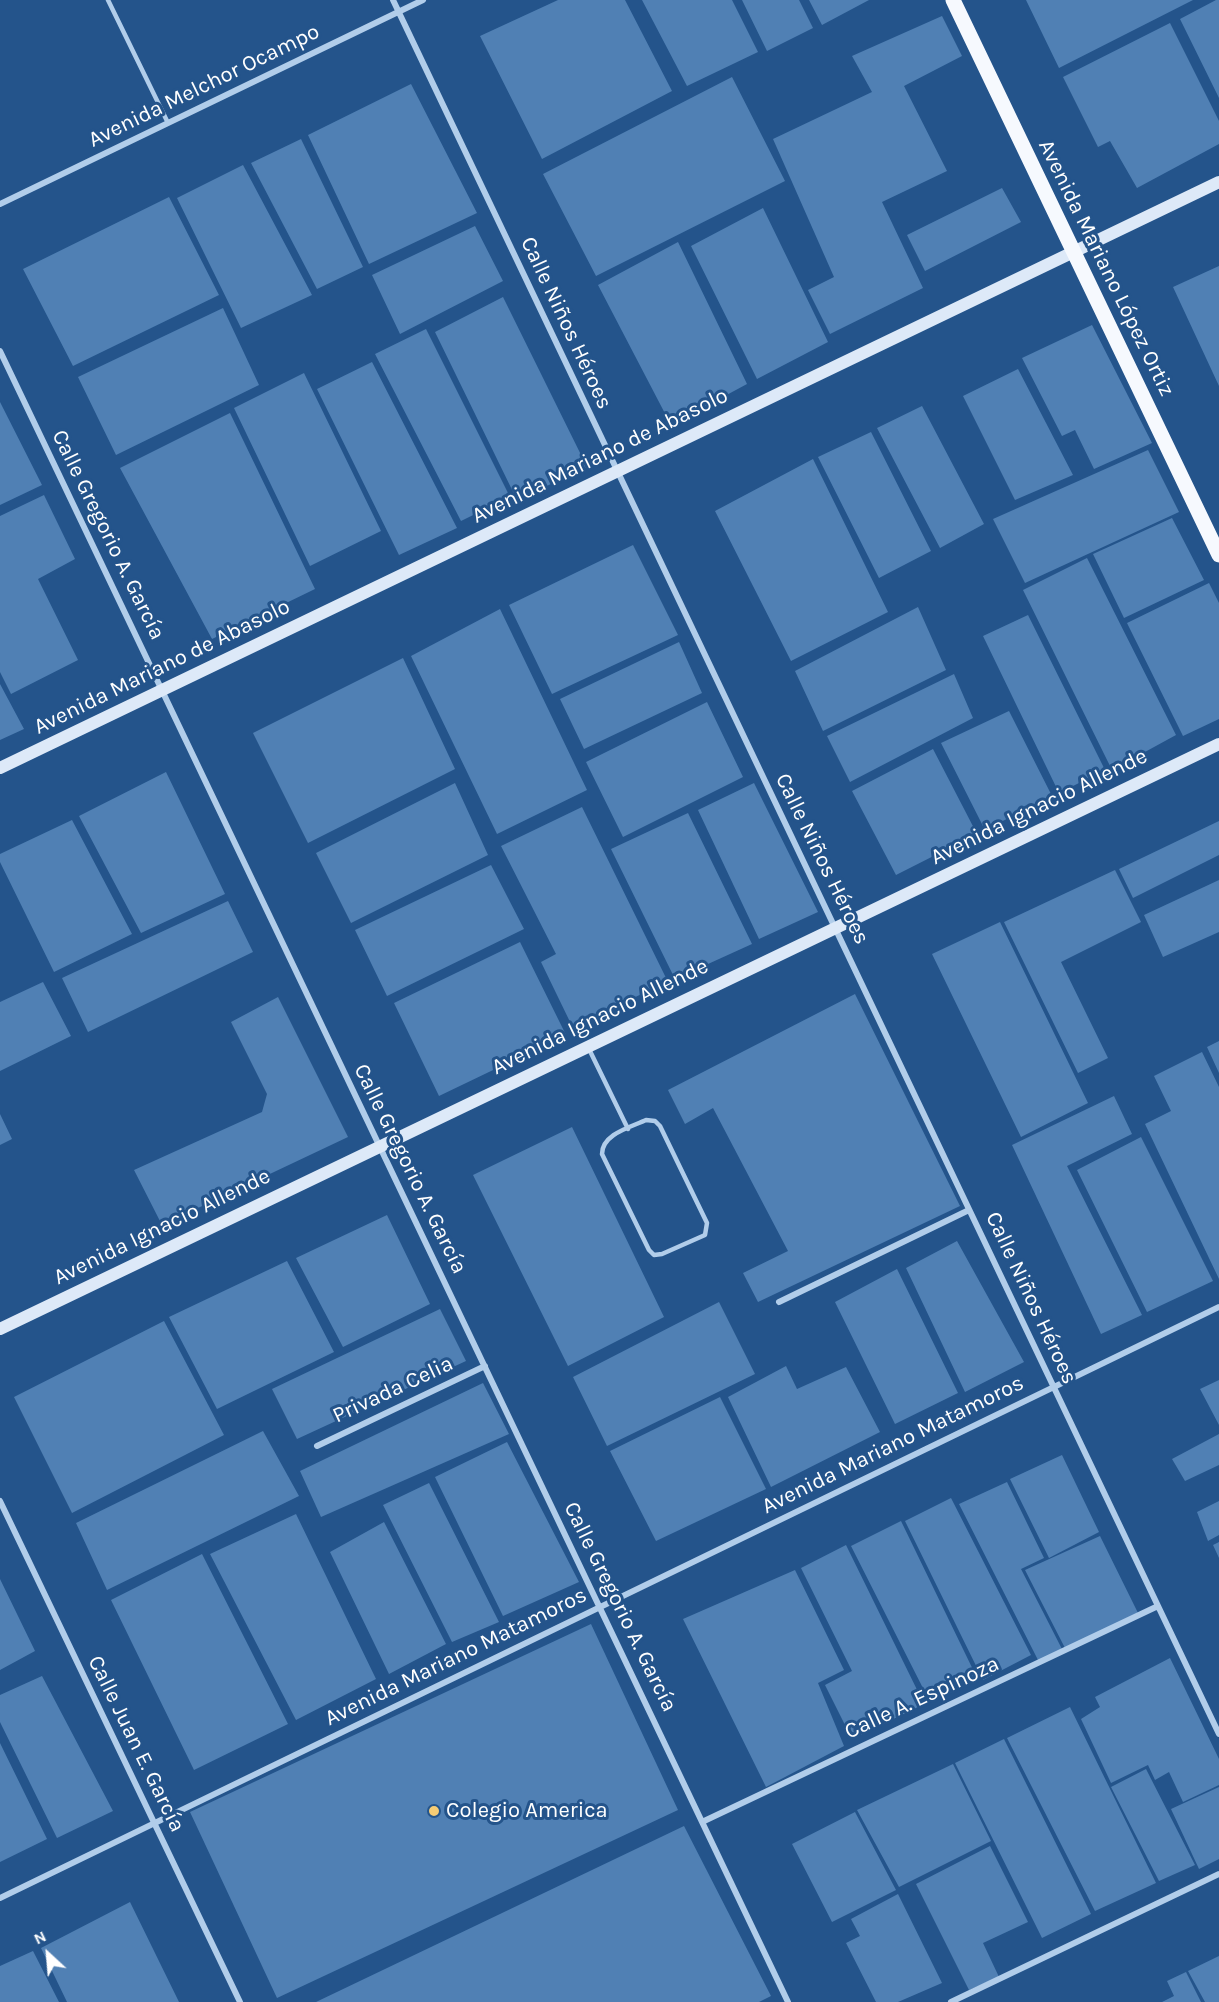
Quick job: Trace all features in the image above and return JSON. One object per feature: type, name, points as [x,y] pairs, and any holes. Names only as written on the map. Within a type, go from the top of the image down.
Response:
[{"type":"main road","name":"Avenida Mariano López Ortiz","points":[[953,0],[1219,555]]},
{"type":"street","name":"Calle Niños Héroes","points":[[393,0],[1219,1734]]},
{"type":"street","name":"Avenida Melchor Ocampo","points":[[0,204],[423,0]]},
{"type":"street","name":"Avenida Mariano de Abasolo","points":[[0,768],[1219,182]]},
{"type":"street","name":"Calle Gregorio A. García","points":[[0,351],[788,2002]]},
{"type":"street","name":"Avenida Ignacio Allende","points":[[0,1329],[1219,744]]},
{"type":"street","points":[[779,1302],[969,1210]]},
{"type":"street","name":"Avenida Mariano Matamoros","points":[[0,1898],[1219,1307]]},
{"type":"street","name":"Privada Celia","points":[[317,1446],[485,1366]]},
{"type":"street","name":"Calle Juan E. García","points":[[0,1501],[240,2002]]},
{"type":"street","name":"Calle A. Espinoza","points":[[702,1822],[1158,1606]]},
{"type":"street","points":[[951,2002],[1219,1874]]},
{"type":"lane","points":[[108,0],[168,123]]},
{"type":"lane","points":[[587,1047],[628,1129]]},
{"type":"lane","points":[[646,1120],[655,1121],[660,1126],[707,1223],[705,1235],[662,1254],[654,1255],[649,1250],[602,1154],[606,1140],[628,1129],[646,1120]]},
{"type":"building","points":[[558,0],[625,0],[672,91],[542,159],[480,36]]},
{"type":"building","points":[[642,0],[732,0],[758,52],[687,86]]},
{"type":"building","points":[[742,0],[799,0],[813,28],[767,51]]},
{"type":"building","points":[[809,0],[869,0],[822,25]]},
{"type":"building","points":[[1026,0],[1193,0],[1059,68]]},
{"type":"building","points":[[1219,0],[1219,98],[1180,19]]},
{"type":"building","points":[[942,16],[962,56],[904,86],[947,171],[882,202],[923,288],[830,334],[808,290],[834,277],[773,139],[872,92],[852,56]]},
{"type":"building","points":[[1170,23],[1219,121],[1219,144],[1137,188],[1110,141],[1098,147],[1063,77]]},
{"type":"building","points":[[732,77],[785,181],[596,276],[543,174]]},
{"type":"building","points":[[411,84],[477,213],[369,264],[308,135]]},
{"type":"building","points":[[301,139],[363,267],[317,289],[251,163]]},
{"type":"building","points":[[243,165],[312,295],[241,328],[177,198]]},
{"type":"building","points":[[1002,188],[1021,222],[925,271],[907,235]]},
{"type":"building","points":[[169,197],[219,295],[73,366],[23,269]]},
{"type":"building","points":[[763,208],[828,342],[757,379],[691,246]]},
{"type":"building","points":[[475,226],[503,281],[400,334],[372,275]]},
{"type":"building","points":[[678,242],[747,384],[671,425],[598,285]]},
{"type":"building","points":[[1219,266],[1219,386],[1173,287]]},
{"type":"building","points":[[503,297],[587,467],[517,500],[435,332]]},
{"type":"building","points":[[223,308],[259,385],[116,455],[78,377]]},
{"type":"building","points":[[1092,325],[1152,443],[1094,469],[1075,430],[1062,436],[1022,358]]},
{"type":"building","points":[[426,329],[510,497],[461,521],[375,354]]},
{"type":"building","points":[[372,362],[457,528],[399,555],[317,389]]},
{"type":"building","points":[[1018,369],[1073,475],[1015,500],[963,396]]},
{"type":"building","points":[[304,373],[381,531],[310,566],[234,408]]},
{"type":"building","points":[[0,402],[42,485],[0,505]]},
{"type":"building","points":[[922,406],[984,524],[940,548],[877,428]]},
{"type":"building","points":[[230,413],[315,589],[212,639],[120,468]]},
{"type":"building","points":[[871,432],[931,551],[879,578],[818,457]]},
{"type":"building","points":[[1148,450],[1179,512],[1025,583],[993,519]]},
{"type":"building","points":[[813,459],[888,612],[791,661],[715,511]]},
{"type":"building","points":[[44,495],[75,559],[38,579],[78,660],[11,694],[0,672],[0,516]]},
{"type":"building","points":[[1172,518],[1204,580],[1124,618],[1093,554]]},
{"type":"building","points":[[633,545],[678,635],[552,694],[509,605]]},
{"type":"building","points":[[1087,558],[1176,735],[1112,770],[1023,590]]},
{"type":"building","points":[[1209,583],[1219,603],[1219,719],[1183,736],[1127,623]]},
{"type":"building","points":[[918,607],[946,670],[823,731],[795,671]]},
{"type":"building","points":[[500,609],[587,790],[497,834],[411,656]]},
{"type":"building","points":[[1028,615],[1105,770],[1059,793],[983,636]]},
{"type":"building","points":[[679,642],[702,693],[584,749],[560,699]]},
{"type":"building","points":[[403,658],[455,769],[308,843],[253,733]]},
{"type":"building","points":[[954,674],[973,718],[850,782],[827,736]]},
{"type":"building","points":[[0,684],[24,729],[0,740]]},
{"type":"building","points":[[707,702],[743,777],[623,837],[586,762]]},
{"type":"building","points":[[1009,711],[1052,796],[985,830],[941,743]]},
{"type":"building","points":[[933,749],[977,834],[896,875],[852,791]]},
{"type":"building","points":[[166,772],[225,894],[141,933],[79,816]]},
{"type":"building","points":[[455,783],[488,855],[351,923],[316,853]]},
{"type":"building","points":[[754,783],[818,912],[759,939],[698,810]]},
{"type":"building","points":[[582,807],[668,982],[572,1026],[541,962],[556,954],[501,846]]},
{"type":"building","points":[[688,813],[752,944],[675,979],[611,849]]},
{"type":"building","points":[[72,820],[132,934],[54,972],[0,862],[0,854]]},
{"type":"building","points":[[1219,821],[1219,855],[1133,898],[1119,869]]},
{"type":"building","points":[[491,865],[524,929],[387,996],[355,930]]},
{"type":"building","points":[[1115,870],[1141,922],[1061,962],[1108,1058],[1078,1073],[1004,922]]},
{"type":"building","points":[[1219,880],[1219,932],[1163,957],[1144,915]]},
{"type":"building","points":[[228,901],[253,952],[88,1032],[62,978]]},
{"type":"building","points":[[1000,922],[1088,1103],[1021,1137],[932,954]]},
{"type":"building","points":[[520,942],[566,1035],[439,1096],[394,1003]]},
{"type":"building","points":[[43,982],[71,1036],[0,1071],[0,1002]]},
{"type":"building","points":[[855,994],[960,1206],[758,1302],[743,1273],[788,1251],[713,1108],[685,1124],[668,1090]]},
{"type":"building","points":[[278,997],[348,1137],[162,1225],[134,1170],[262,1112],[267,1094],[231,1022]]},
{"type":"building","points":[[1219,1041],[1219,1073],[1207,1047]]},
{"type":"building","points":[[1202,1052],[1219,1087],[1219,1279],[1145,1124],[1171,1111],[1154,1076]]},
{"type":"building","points":[[1114,1096],[1132,1134],[1067,1166],[1142,1315],[1101,1334],[1012,1145]]},
{"type":"building","points":[[0,1114],[12,1139],[0,1145]]},
{"type":"building","points":[[572,1127],[664,1317],[568,1366],[473,1175]]},
{"type":"building","points":[[1141,1137],[1213,1281],[1147,1312],[1077,1170]]},
{"type":"building","points":[[387,1215],[430,1304],[343,1347],[296,1258]]},
{"type":"building","points":[[957,1241],[1024,1362],[965,1392],[906,1268]]},
{"type":"building","points":[[287,1261],[334,1352],[217,1409],[169,1317]]},
{"type":"building","points":[[897,1269],[958,1393],[895,1424],[835,1302]]},
{"type":"building","points":[[719,1302],[755,1374],[607,1446],[573,1377]]},
{"type":"building","points":[[440,1309],[466,1361],[297,1439],[272,1389]]},
{"type":"building","points":[[164,1321],[224,1435],[72,1513],[14,1397]]},
{"type":"building","points":[[786,1366],[797,1389],[846,1367],[880,1432],[771,1487],[728,1397]]},
{"type":"building","points":[[1219,1380],[1219,1425],[1200,1389]]},
{"type":"building","points":[[483,1383],[509,1434],[321,1517],[300,1471]]},
{"type":"building","points":[[720,1397],[766,1489],[656,1541],[610,1451]]},
{"type":"building","points":[[263,1431],[299,1496],[107,1590],[76,1523]]},
{"type":"building","points":[[1219,1434],[1219,1465],[1185,1481],[1172,1459]]},
{"type":"building","points":[[507,1442],[579,1582],[503,1616],[435,1477]]},
{"type":"building","points":[[1062,1455],[1099,1532],[1049,1558],[1010,1479]]},
{"type":"building","points":[[1007,1482],[1044,1558],[1021,1569],[1063,1651],[1039,1662],[959,1504]]},
{"type":"building","points":[[429,1483],[499,1622],[452,1642],[383,1505]]},
{"type":"building","points":[[951,1498],[1031,1655],[983,1680],[905,1521]]},
{"type":"building","points":[[1219,1501],[1219,1535],[1208,1541],[1197,1512]]},
{"type":"building","points":[[296,1514],[376,1679],[296,1720],[210,1554]]},
{"type":"building","points":[[901,1521],[978,1680],[930,1702],[851,1546]]},
{"type":"building","points":[[384,1522],[446,1644],[389,1674],[330,1552]]},
{"type":"building","points":[[1100,1536],[1138,1613],[1065,1648],[1025,1570]]},
{"type":"building","points":[[1219,1542],[1219,1558],[1213,1545]]},
{"type":"building","points":[[846,1545],[924,1704],[852,1739],[825,1685],[852,1671],[801,1568]]},
{"type":"building","points":[[202,1554],[288,1724],[194,1770],[111,1600]]},
{"type":"building","points":[[795,1570],[844,1670],[818,1683],[844,1746],[766,1787],[683,1619]]},
{"type":"building","points":[[0,1579],[35,1651],[0,1670]]},
{"type":"building","name":"Colegio America","points":[[591,1624],[678,1810],[277,1998],[190,1812]]},
{"type":"building","points":[[1170,1658],[1219,1759],[1219,1785],[1183,1802],[1169,1772],[1155,1780],[1148,1765],[1111,1783],[1081,1719],[1100,1707],[1095,1697]]},
{"type":"building","points":[[42,1676],[113,1811],[57,1838],[0,1722],[0,1695]]},
{"type":"building","points":[[1070,1707],[1156,1883],[1095,1911],[1007,1738]]},
{"type":"building","points":[[1004,1739],[1091,1914],[1042,1938],[955,1763]]},
{"type":"building","points":[[0,1743],[47,1839],[0,1862]]},
{"type":"building","points":[[953,1764],[991,1841],[899,1887],[857,1810]]},
{"type":"building","points":[[1146,1769],[1195,1865],[1159,1881],[1111,1787]]},
{"type":"building","points":[[1219,1787],[1219,1859],[1199,1869],[1171,1809]]},
{"type":"building","points":[[855,1812],[896,1890],[832,1922],[792,1844]]},
{"type":"building","points":[[684,1826],[771,1996],[759,2002],[316,2002]]},
{"type":"building","points":[[990,1846],[1028,1922],[983,1943],[999,1977],[969,1990],[916,1884]]},
{"type":"building","points":[[898,1894],[942,1983],[898,2002],[876,2002],[846,1943],[860,1936],[851,1919]]},
{"type":"building","points":[[130,1902],[179,2002],[67,2002],[41,1948]]},
{"type":"building","points":[[33,1951],[59,2002],[0,2002],[0,1966]]},
{"type":"building","points":[[1219,1956],[1219,2002],[1205,2002],[1188,1971]]},
{"type":"building","points":[[1186,1972],[1201,2002],[1162,2002],[1174,1996],[1167,1981]]},
{"type":"place","name":"Colegio America","points":[[434,1811]]}]
